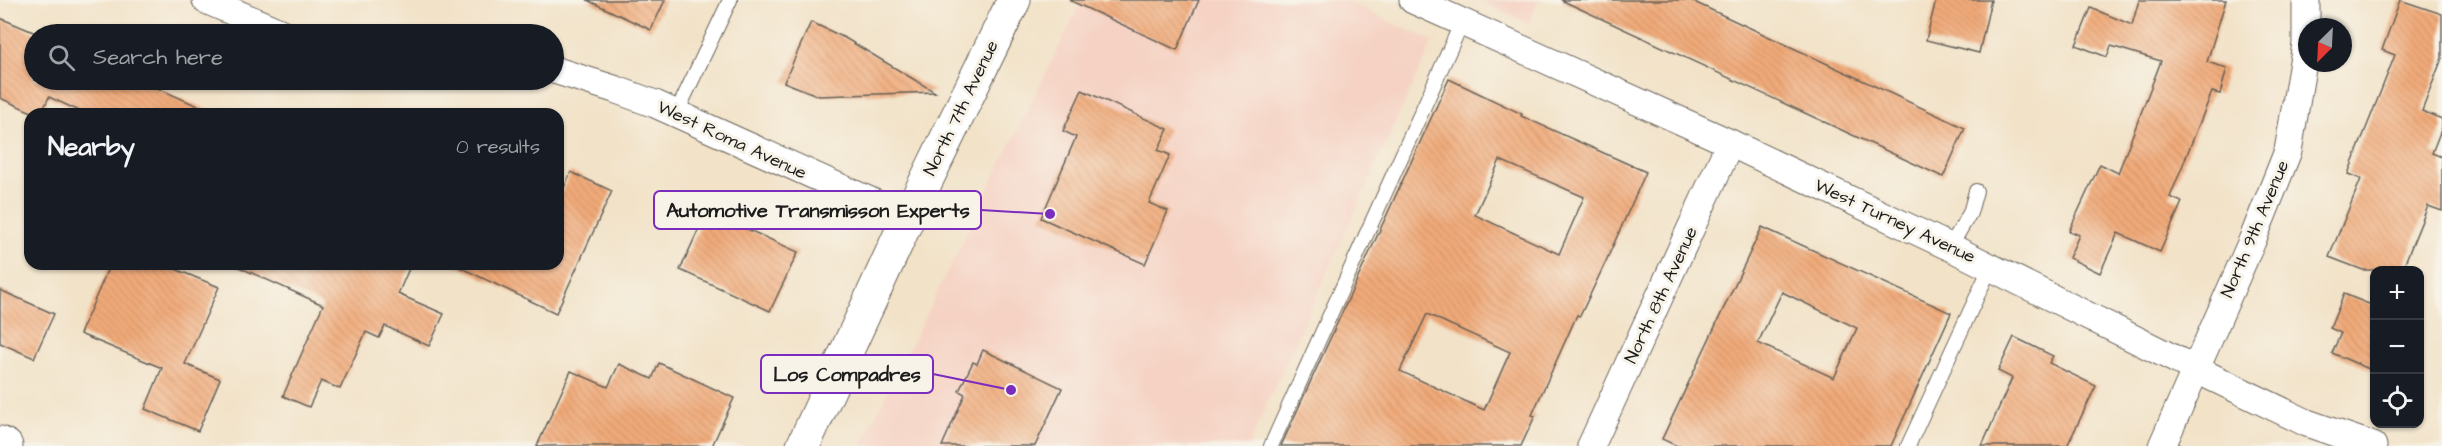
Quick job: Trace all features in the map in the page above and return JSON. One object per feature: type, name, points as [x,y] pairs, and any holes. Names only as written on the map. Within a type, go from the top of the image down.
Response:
[{"type":"main road","name":"North 7th Avenue","points":[[803,446],[908,218],[1014,0]]},
{"type":"main road","points":[[0,443],[6,446]]},
{"type":"street","points":[[206,0],[261,24]]},
{"type":"street","name":"West Turney Avenue","points":[[1413,0],[1730,143],[1991,266],[2307,423],[2373,446]]},
{"type":"street","name":"North 9th Avenue","points":[[2162,446],[2197,370],[2288,151],[2306,44],[2306,0]]},
{"type":"street","name":"West Roma Avenue","points":[[564,73],[614,89],[676,114],[908,218]]},
{"type":"street","name":"North 8th Avenue","points":[[1591,446],[1730,143]]},
{"type":"lane","points":[[676,114],[730,0]]},
{"type":"lane","points":[[1271,446],[1462,22]]},
{"type":"lane","points":[[1950,247],[1970,213],[1976,191]]},
{"type":"lane","points":[[1908,446],[1991,266]]},
{"type":"shaded area","points":[[1082,0],[1345,0],[1433,41],[1248,446],[861,446]]},
{"type":"shaded area","points":[[1478,0],[1539,0],[1529,24]]},
{"type":"building","points":[[587,0],[665,0],[651,30]]},
{"type":"building","points":[[1069,0],[1199,0],[1177,50]]},
{"type":"building","points":[[1561,0],[1690,0],[1965,128],[1943,177]]},
{"type":"building","points":[[1936,0],[1991,0],[1979,53],[1926,40]]},
{"type":"building","points":[[2139,0],[2226,0],[2207,62],[2227,68],[2220,94],[2212,92],[2170,197],[2182,202],[2160,252],[2118,233],[2100,273],[2069,258],[2079,235],[2069,231],[2100,164],[2118,173],[2161,61],[2111,46],[2107,57],[2076,45],[2091,8],[2132,25]]},
{"type":"building","points":[[2400,0],[2442,14],[2442,58],[2422,111],[2442,119],[2442,127],[2432,153],[2442,157],[2442,211],[2428,206],[2404,266],[2370,266],[2370,270],[2363,270],[2329,257],[2361,179],[2348,174],[2395,55],[2382,50]]},
{"type":"building","points":[[0,18],[24,28],[24,90],[162,90],[202,108],[73,108],[49,97],[44,108],[24,109],[0,98]]},
{"type":"building","points":[[811,22],[845,38],[935,92],[819,96],[784,82]]},
{"type":"building","points":[[1449,79],[1522,114],[1521,116],[1646,172],[1580,316],[1577,315],[1532,415],[1535,416],[1521,446],[1281,446]],"holes":[[[1500,160],[1584,197],[1559,254],[1475,215]],[[1427,314],[1510,352],[1484,410],[1400,371]]]},
{"type":"building","points":[[1082,90],[1168,129],[1158,150],[1170,155],[1149,203],[1168,211],[1145,264],[1041,218],[1076,137],[1063,131]]},
{"type":"building","points":[[571,172],[612,191],[556,313],[466,270],[564,270],[564,188]]},
{"type":"building","points":[[707,211],[798,252],[770,311],[680,270]]},
{"type":"building","points":[[1762,227],[1951,313],[1891,446],[1677,446],[1662,439]],"holes":[[[1782,292],[1857,328],[1834,378],[1758,343]]]},
{"type":"building","points":[[107,270],[178,270],[219,287],[185,364],[220,379],[198,431],[145,409],[162,368],[80,334]]},
{"type":"building","points":[[245,270],[408,270],[398,294],[444,314],[429,346],[385,326],[379,338],[366,332],[340,389],[321,381],[309,407],[283,396],[323,305]]},
{"type":"building","points":[[0,290],[54,314],[34,358],[0,343]]},
{"type":"building","points":[[2344,294],[2370,304],[2370,369],[2332,353],[2341,333],[2330,328]]},
{"type":"building","points":[[2014,337],[2053,356],[2049,363],[2096,386],[2067,446],[1982,446],[2012,378],[1998,371]]},
{"type":"building","points":[[983,350],[1062,388],[1035,446],[942,446],[965,394],[959,391],[973,362],[977,364]]},
{"type":"building","points":[[659,363],[734,398],[712,446],[537,446],[571,371],[608,387],[619,364],[652,379]]},
{"type":"place","name":"Automotive Transmisson Experts","points":[[1050,214]]},
{"type":"place","name":"Los Compadres","points":[[1011,390]]}]
